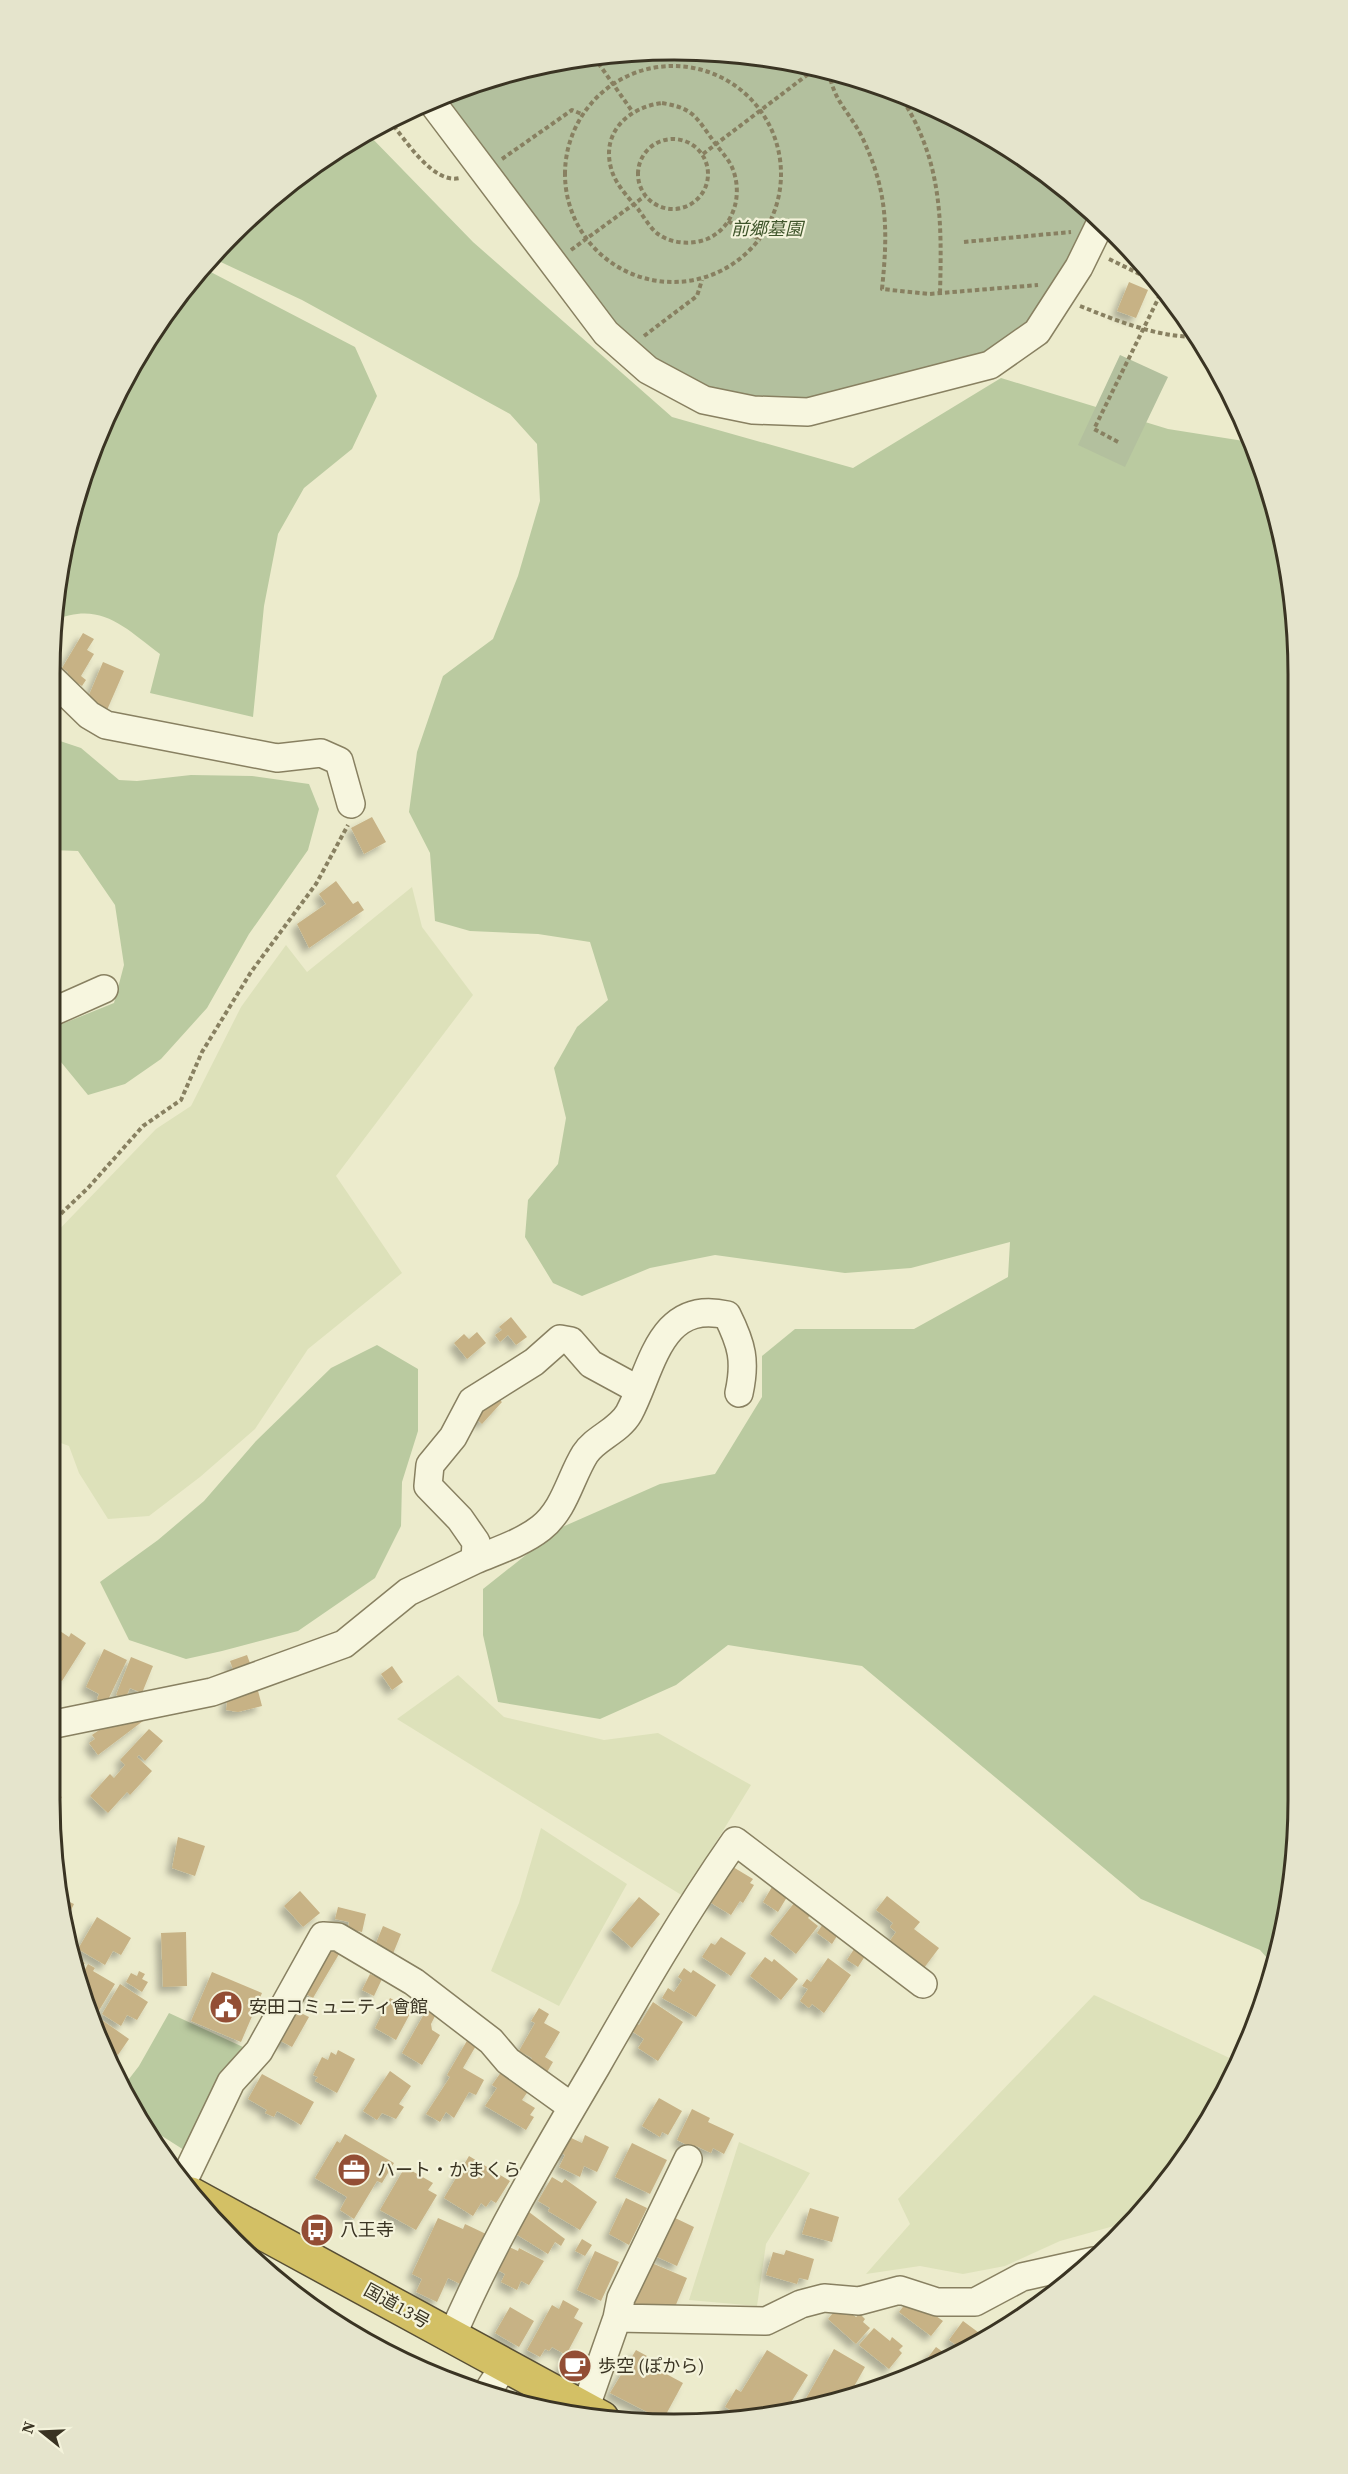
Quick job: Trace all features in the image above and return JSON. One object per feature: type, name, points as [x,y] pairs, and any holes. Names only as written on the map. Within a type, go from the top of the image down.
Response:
[{"type":"highway","name":"国道13号","points":[[213,2206],[580,2407]]},
{"type":"street","points":[[436,108],[606,333],[648,370],[704,400],[753,410],[808,412],[990,365],[1037,332],[1064,290],[1095,233]]},
{"type":"street","points":[[60,687],[88,715],[106,724],[277,758],[321,753],[339,761],[351,804]]},
{"type":"street","points":[[60,1009],[104,990]]},
{"type":"street","points":[[60,1723],[212,1692],[344,1644],[408,1593],[541,1528],[556,1512],[586,1452],[628,1414],[647,1365],[663,1338],[684,1319],[707,1311],[727,1315],[737,1336],[745,1368],[739,1393]]},
{"type":"street","points":[[475,1560],[476,1542],[460,1520],[428,1486],[430,1465],[453,1437],[472,1401],[534,1362],[560,1339],[571,1341],[591,1364],[638,1389]]},
{"type":"street","points":[[452,2336],[481,2268],[572,2107],[691,1904],[735,1841],[923,1984]]},
{"type":"street","points":[[187,2174],[231,2082],[259,2051],[323,1936],[338,1937],[414,1982],[491,2041],[508,2061],[572,2107]]},
{"type":"street","points":[[595,2409],[621,2298],[688,2159]]},
{"type":"street","points":[[617,2318],[766,2321],[801,2304],[824,2298],[859,2301],[900,2290],[937,2302],[975,2302],[1022,2277],[1075,2265]]},
{"type":"street","points":[[491,2386],[504,2366]]},
{"type":"path","points":[[599,64],[632,111]]},
{"type":"path","points":[[660,66],[696,67],[730,80],[761,110],[775,135],[783,171],[777,207],[761,240],[734,265],[702,280],[667,284],[632,276],[602,257],[579,230],[566,196],[565,161],[575,126],[596,97],[613,85],[625,76],[660,66]]},
{"type":"path","points":[[703,154],[807,75]]},
{"type":"path","points":[[830,80],[832,92],[860,134],[877,171],[886,210],[887,243],[882,289],[940,293],[1064,290],[1143,329],[1187,336]]},
{"type":"path","points":[[662,103],[678,106],[692,114],[715,144],[730,165],[737,181],[738,199],[722,229],[707,239],[690,243],[673,242],[658,234],[618,184],[611,168],[609,153],[612,137],[620,122],[632,111],[646,105],[662,103]]},
{"type":"path","points":[[905,106],[924,140],[939,195],[942,230],[940,293]]},
{"type":"path","points":[[674,138],[685,140],[703,154],[708,165],[709,177],[699,199],[689,206],[671,209],[654,204],[645,196],[639,185],[639,163],[652,145],[674,138]]},
{"type":"path","points":[[553,263],[645,196]]},
{"type":"path","points":[[728,221],[761,240]]},
{"type":"path","points":[[964,242],[1095,233],[1126,258]]},
{"type":"path","points":[[626,350],[697,296],[702,280]]},
{"type":"path","points":[[1118,442],[1094,429],[1159,297]]},
{"type":"path","points":[[60,1215],[88,1188],[143,1126],[181,1100],[202,1052],[245,982],[316,884],[352,818],[351,804]]},
{"type":"green space","name":"前郷墓園","points":[[634,61],[714,61],[794,72],[871,93],[946,123],[1015,163],[1089,221],[1050,295],[1030,320],[995,351],[836,397],[772,400],[713,390],[662,365],[609,319],[448,104],[515,81],[554,72]]},
{"type":"green space","points":[[373,139],[473,242],[672,417],[853,468],[1001,378],[1168,429],[1242,441],[1267,515],[1276,554],[1287,634],[1288,674],[1288,1800],[1283,1880],[1267,1958],[1260,1950],[1141,1899],[862,1666],[728,1645],[676,1685],[600,1719],[498,1702],[483,1635],[483,1589],[560,1528],[660,1484],[715,1474],[762,1397],[762,1356],[795,1329],[914,1329],[1008,1277],[1010,1242],[911,1268],[845,1273],[715,1255],[650,1268],[582,1296],[553,1283],[525,1237],[528,1200],[558,1164],[566,1118],[554,1068],[577,1027],[608,1000],[590,942],[538,934],[470,931],[435,921],[430,853],[409,812],[417,752],[443,676],[493,639],[518,576],[540,501],[537,444],[510,414],[302,300],[219,261],[269,212],[300,187],[333,163]]},
{"type":"green space","points":[[210,272],[355,347],[377,396],[352,449],[304,488],[278,534],[264,606],[253,717],[150,693],[160,654],[135,634],[111,620],[98,615],[70,615],[63,618],[72,554],[81,515],[107,439],[142,367],[163,333]]},
{"type":"green space","points":[[1120,355],[1168,377],[1125,467],[1078,445]]},
{"type":"green space","points":[[60,741],[81,748],[119,780],[137,781],[191,775],[252,776],[309,784],[319,809],[308,850],[249,934],[207,1008],[161,1059],[125,1084],[88,1095],[60,1061],[60,1025],[114,1003],[124,965],[115,905],[78,851],[60,850]]},
{"type":"green space","points":[[412,887],[422,927],[473,995],[336,1176],[402,1273],[308,1349],[255,1429],[200,1477],[149,1516],[108,1519],[79,1473],[69,1446],[60,1443],[60,1229],[156,1129],[191,1106],[241,1007],[286,945],[307,972]]},
{"type":"green space","points":[[377,1345],[418,1369],[418,1431],[402,1482],[401,1526],[375,1578],[298,1631],[222,1651],[186,1659],[129,1640],[100,1582],[158,1540],[204,1501],[256,1441],[331,1368]]},
{"type":"green space","points":[[458,1675],[504,1717],[604,1740],[658,1733],[751,1785],[683,1896],[397,1719]]},
{"type":"green space","points":[[541,1828],[627,1884],[559,2006],[491,1971],[519,1903]]},
{"type":"green space","points":[[1094,1995],[1231,2059],[1206,2107],[1185,2141],[1136,2205],[1116,2225],[1060,2241],[1005,2266],[963,2274],[920,2266],[866,2274],[910,2224],[898,2199]]},
{"type":"green space","points":[[169,2013],[243,2047],[219,2074],[184,2150],[159,2134],[128,2081],[139,2066]]},
{"type":"green space","points":[[739,2142],[810,2173],[766,2244],[757,2306],[689,2300]]},
{"type":"building","points":[[1129,282],[1148,290],[1136,318],[1117,311]]},
{"type":"building","points":[[83,633],[94,639],[87,650],[94,654],[81,676],[86,680],[82,686],[66,676],[68,672],[62,668]]},
{"type":"building","points":[[103,662],[124,671],[107,710],[86,702]]},
{"type":"building","points":[[372,817],[386,842],[364,854],[351,828]]},
{"type":"building","points":[[336,881],[353,904],[358,901],[364,910],[309,948],[297,924],[326,904],[319,894]]},
{"type":"building","points":[[511,1317],[527,1337],[516,1345],[508,1335],[500,1342],[495,1335],[502,1330],[499,1327]]},
{"type":"building","points":[[477,1332],[486,1343],[467,1359],[454,1343],[464,1334],[469,1339]]},
{"type":"building","points":[[492,1393],[502,1402],[482,1424],[472,1415]]},
{"type":"building","points":[[60,1631],[69,1637],[71,1633],[86,1643],[62,1681],[60,1680]]},
{"type":"building","points":[[104,1649],[127,1660],[106,1704],[97,1699],[99,1694],[86,1687]]},
{"type":"building","points":[[247,1655],[251,1666],[234,1672],[230,1661]]},
{"type":"building","points":[[131,1657],[153,1666],[142,1693],[130,1688],[125,1699],[116,1695]]},
{"type":"building","points":[[392,1666],[403,1682],[392,1690],[381,1674]]},
{"type":"building","points":[[257,1687],[262,1706],[238,1712],[226,1710],[228,1695]]},
{"type":"building","points":[[136,1712],[143,1721],[98,1755],[89,1743],[95,1739],[92,1735],[118,1717]]},
{"type":"building","points":[[149,1729],[163,1741],[145,1761],[139,1755],[137,1757],[152,1771],[130,1795],[127,1792],[108,1813],[90,1796],[110,1774],[114,1778],[125,1765],[120,1760]]},
{"type":"building","points":[[178,1837],[205,1846],[195,1876],[172,1868]]},
{"type":"building","points":[[728,1864],[753,1879],[750,1883],[754,1885],[743,1903],[740,1901],[731,1915],[703,1898]]},
{"type":"building","points":[[772,1887],[787,1897],[778,1912],[763,1902]]},
{"type":"building","points":[[300,1891],[320,1913],[303,1927],[284,1906]]},
{"type":"building","points":[[887,1896],[920,1922],[914,1929],[939,1948],[921,1972],[887,1945],[896,1932],[890,1927],[893,1923],[876,1910]]},
{"type":"building","points":[[639,1897],[660,1914],[632,1948],[611,1930]]},
{"type":"building","points":[[798,1898],[813,1911],[808,1918],[818,1926],[796,1954],[770,1934]]},
{"type":"building","points":[[69,1902],[74,1904],[70,1911]]},
{"type":"building","points":[[338,1907],[366,1914],[362,1932],[348,1929],[349,1922],[335,1919]]},
{"type":"building","points":[[97,1917],[131,1938],[121,1955],[113,1951],[105,1965],[78,1948]]},
{"type":"building","points":[[825,1921],[840,1931],[832,1944],[817,1933]]},
{"type":"building","points":[[383,1926],[401,1934],[392,1956],[374,1948]]},
{"type":"building","points":[[186,1932],[187,1986],[163,1987],[161,1933]]},
{"type":"building","points":[[721,1937],[746,1953],[731,1976],[702,1957],[711,1943],[715,1945]]},
{"type":"building","points":[[330,1942],[342,1949],[313,1998],[300,1991]]},
{"type":"building","points":[[856,1946],[867,1953],[858,1967],[847,1960]]},
{"type":"building","points":[[765,1957],[772,1962],[774,1959],[798,1979],[781,2000],[750,1976]]},
{"type":"building","points":[[828,1958],[851,1975],[824,2013],[812,2004],[809,2008],[800,2001],[808,1989],[802,1986],[807,1979],[811,1982]]},
{"type":"building","points":[[88,1964],[95,1968],[93,1971],[115,1984],[98,2012],[93,1997],[85,1970]]},
{"type":"building","points":[[684,1968],[691,1973],[693,1970],[716,1985],[696,2017],[662,1998],[668,1988],[674,1992],[682,1980],[678,1977]]},
{"type":"building","points":[[139,1971],[145,1974],[142,1979],[148,1982],[142,1992],[126,1982],[131,1973],[137,1976]]},
{"type":"building","name":"安田コミュニティ會館","points":[[212,1972],[262,1993],[241,2042],[191,2021]]},
{"type":"building","points":[[370,1974],[382,1979],[374,1996],[362,1990]]},
{"type":"building","points":[[120,1984],[148,2002],[137,2020],[127,2015],[121,2026],[102,2014]]},
{"type":"building","points":[[390,1998],[412,2010],[396,2040],[375,2028]]},
{"type":"building","points":[[653,2002],[683,2022],[658,2061],[638,2048],[644,2039],[630,2030],[635,2022],[639,2025]]},
{"type":"building","points":[[428,2007],[437,2012],[431,2024],[432,2030],[440,2035],[422,2065],[402,2053]]},
{"type":"building","points":[[539,2008],[549,2014],[544,2023],[560,2032],[545,2057],[553,2062],[546,2074],[528,2064],[532,2058],[519,2051],[535,2023],[531,2021]]},
{"type":"building","points":[[293,2009],[309,2017],[292,2047],[277,2039]]},
{"type":"building","points":[[101,2020],[129,2039],[118,2055],[115,2053]]},
{"type":"building","points":[[468,2039],[477,2044],[463,2068],[484,2080],[476,2095],[469,2092],[454,2118],[446,2112],[440,2122],[426,2114],[450,2077],[447,2075]]},
{"type":"building","points":[[338,2050],[355,2059],[337,2093],[315,2081],[318,2077],[313,2075],[322,2057],[328,2060],[331,2052],[336,2055]]},
{"type":"building","points":[[504,2068],[531,2087],[522,2100],[535,2108],[530,2115],[534,2117],[526,2130],[485,2106],[497,2088],[492,2085]]},
{"type":"building","points":[[390,2071],[411,2086],[399,2104],[404,2107],[396,2119],[382,2113],[377,2120],[363,2111]]},
{"type":"building","points":[[262,2074],[314,2102],[301,2125],[277,2111],[274,2117],[265,2113],[267,2110],[248,2099]]},
{"type":"building","points":[[659,2098],[682,2111],[668,2135],[662,2132],[660,2137],[642,2126]]},
{"type":"building","points":[[692,2109],[710,2118],[708,2122],[734,2134],[724,2154],[713,2148],[711,2153],[696,2146],[695,2149],[677,2140]]},
{"type":"building","name":"ハート・かまくら","points":[[345,2134],[394,2163],[382,2183],[377,2181],[354,2219],[340,2210],[347,2197],[315,2178],[337,2141],[340,2143]]},
{"type":"building","points":[[585,2135],[609,2147],[597,2172],[584,2166],[580,2177],[559,2167],[565,2155],[560,2152],[567,2136],[582,2143]]},
{"type":"building","points":[[632,2143],[667,2160],[650,2194],[615,2177]]},
{"type":"building","points":[[469,2156],[510,2181],[496,2203],[491,2200],[486,2207],[481,2203],[473,2216],[444,2198]]},
{"type":"building","points":[[405,2167],[433,2183],[428,2190],[437,2195],[416,2230],[380,2210]]},
{"type":"building","points":[[552,2177],[562,2183],[565,2179],[597,2202],[580,2230],[548,2211],[550,2208],[538,2201]]},
{"type":"building","points":[[626,2198],[647,2208],[629,2245],[609,2234]]},
{"type":"building","points":[[810,2208],[839,2217],[832,2242],[802,2234]]},
{"type":"building","points":[[525,2209],[565,2239],[561,2246],[555,2242],[548,2254],[511,2231]]},
{"type":"building","points":[[673,2217],[694,2227],[677,2266],[655,2256]]},
{"type":"building","points":[[438,2218],[463,2229],[465,2224],[486,2234],[462,2285],[448,2278],[437,2302],[416,2292],[422,2279],[412,2274]]},
{"type":"building","points":[[582,2239],[592,2245],[585,2256],[575,2251]]},
{"type":"building","points":[[507,2246],[518,2251],[519,2248],[544,2261],[529,2285],[521,2281],[517,2290],[501,2282],[505,2274],[496,2269]]},
{"type":"building","points":[[786,2250],[814,2259],[808,2280],[799,2278],[797,2284],[766,2275],[773,2252],[784,2255]]},
{"type":"building","points":[[595,2251],[619,2262],[601,2301],[577,2290]]},
{"type":"building","points":[[647,2261],[687,2278],[675,2307],[671,2305],[668,2310],[641,2304],[639,2308],[629,2304]]},
{"type":"building","points":[[563,2300],[579,2309],[574,2318],[583,2323],[566,2355],[552,2347],[549,2351],[545,2349],[540,2357],[527,2350],[552,2305],[559,2309]]},
{"type":"building","points":[[906,2303],[925,2308],[943,2321],[931,2336],[899,2312]]},
{"type":"building","points":[[510,2307],[534,2321],[519,2347],[495,2333]]},
{"type":"building","points":[[837,2308],[844,2314],[847,2310],[856,2317],[860,2314],[865,2319],[863,2322],[870,2328],[856,2344],[828,2319]]},
{"type":"building","points":[[963,2321],[979,2333],[956,2345],[949,2340]]},
{"type":"building","points":[[874,2328],[890,2341],[892,2337],[903,2346],[899,2350],[902,2353],[889,2369],[859,2345]]},
{"type":"building","points":[[936,2347],[943,2352],[926,2360]]},
{"type":"building","name":"歩空 (ぽから)","points":[[570,2349],[575,2352],[577,2349],[592,2356],[583,2382],[559,2370]]},
{"type":"building","points":[[834,2349],[865,2367],[854,2386],[805,2399]]},
{"type":"building","points":[[636,2350],[647,2356],[644,2362],[683,2383],[666,2414],[650,2413],[610,2393]]},
{"type":"building","points":[[767,2350],[808,2375],[791,2403],[732,2411],[725,2407],[736,2389],[741,2392]]},
{"type":"place","name":"安田コミュニティ會館","points":[[226,2007]]},
{"type":"place","name":"ハート・かまくら","points":[[354,2170]]},
{"type":"place","name":"八王寺","points":[[317,2230]]},
{"type":"place","name":"歩空 (ぽから)","points":[[575,2366]]}]
